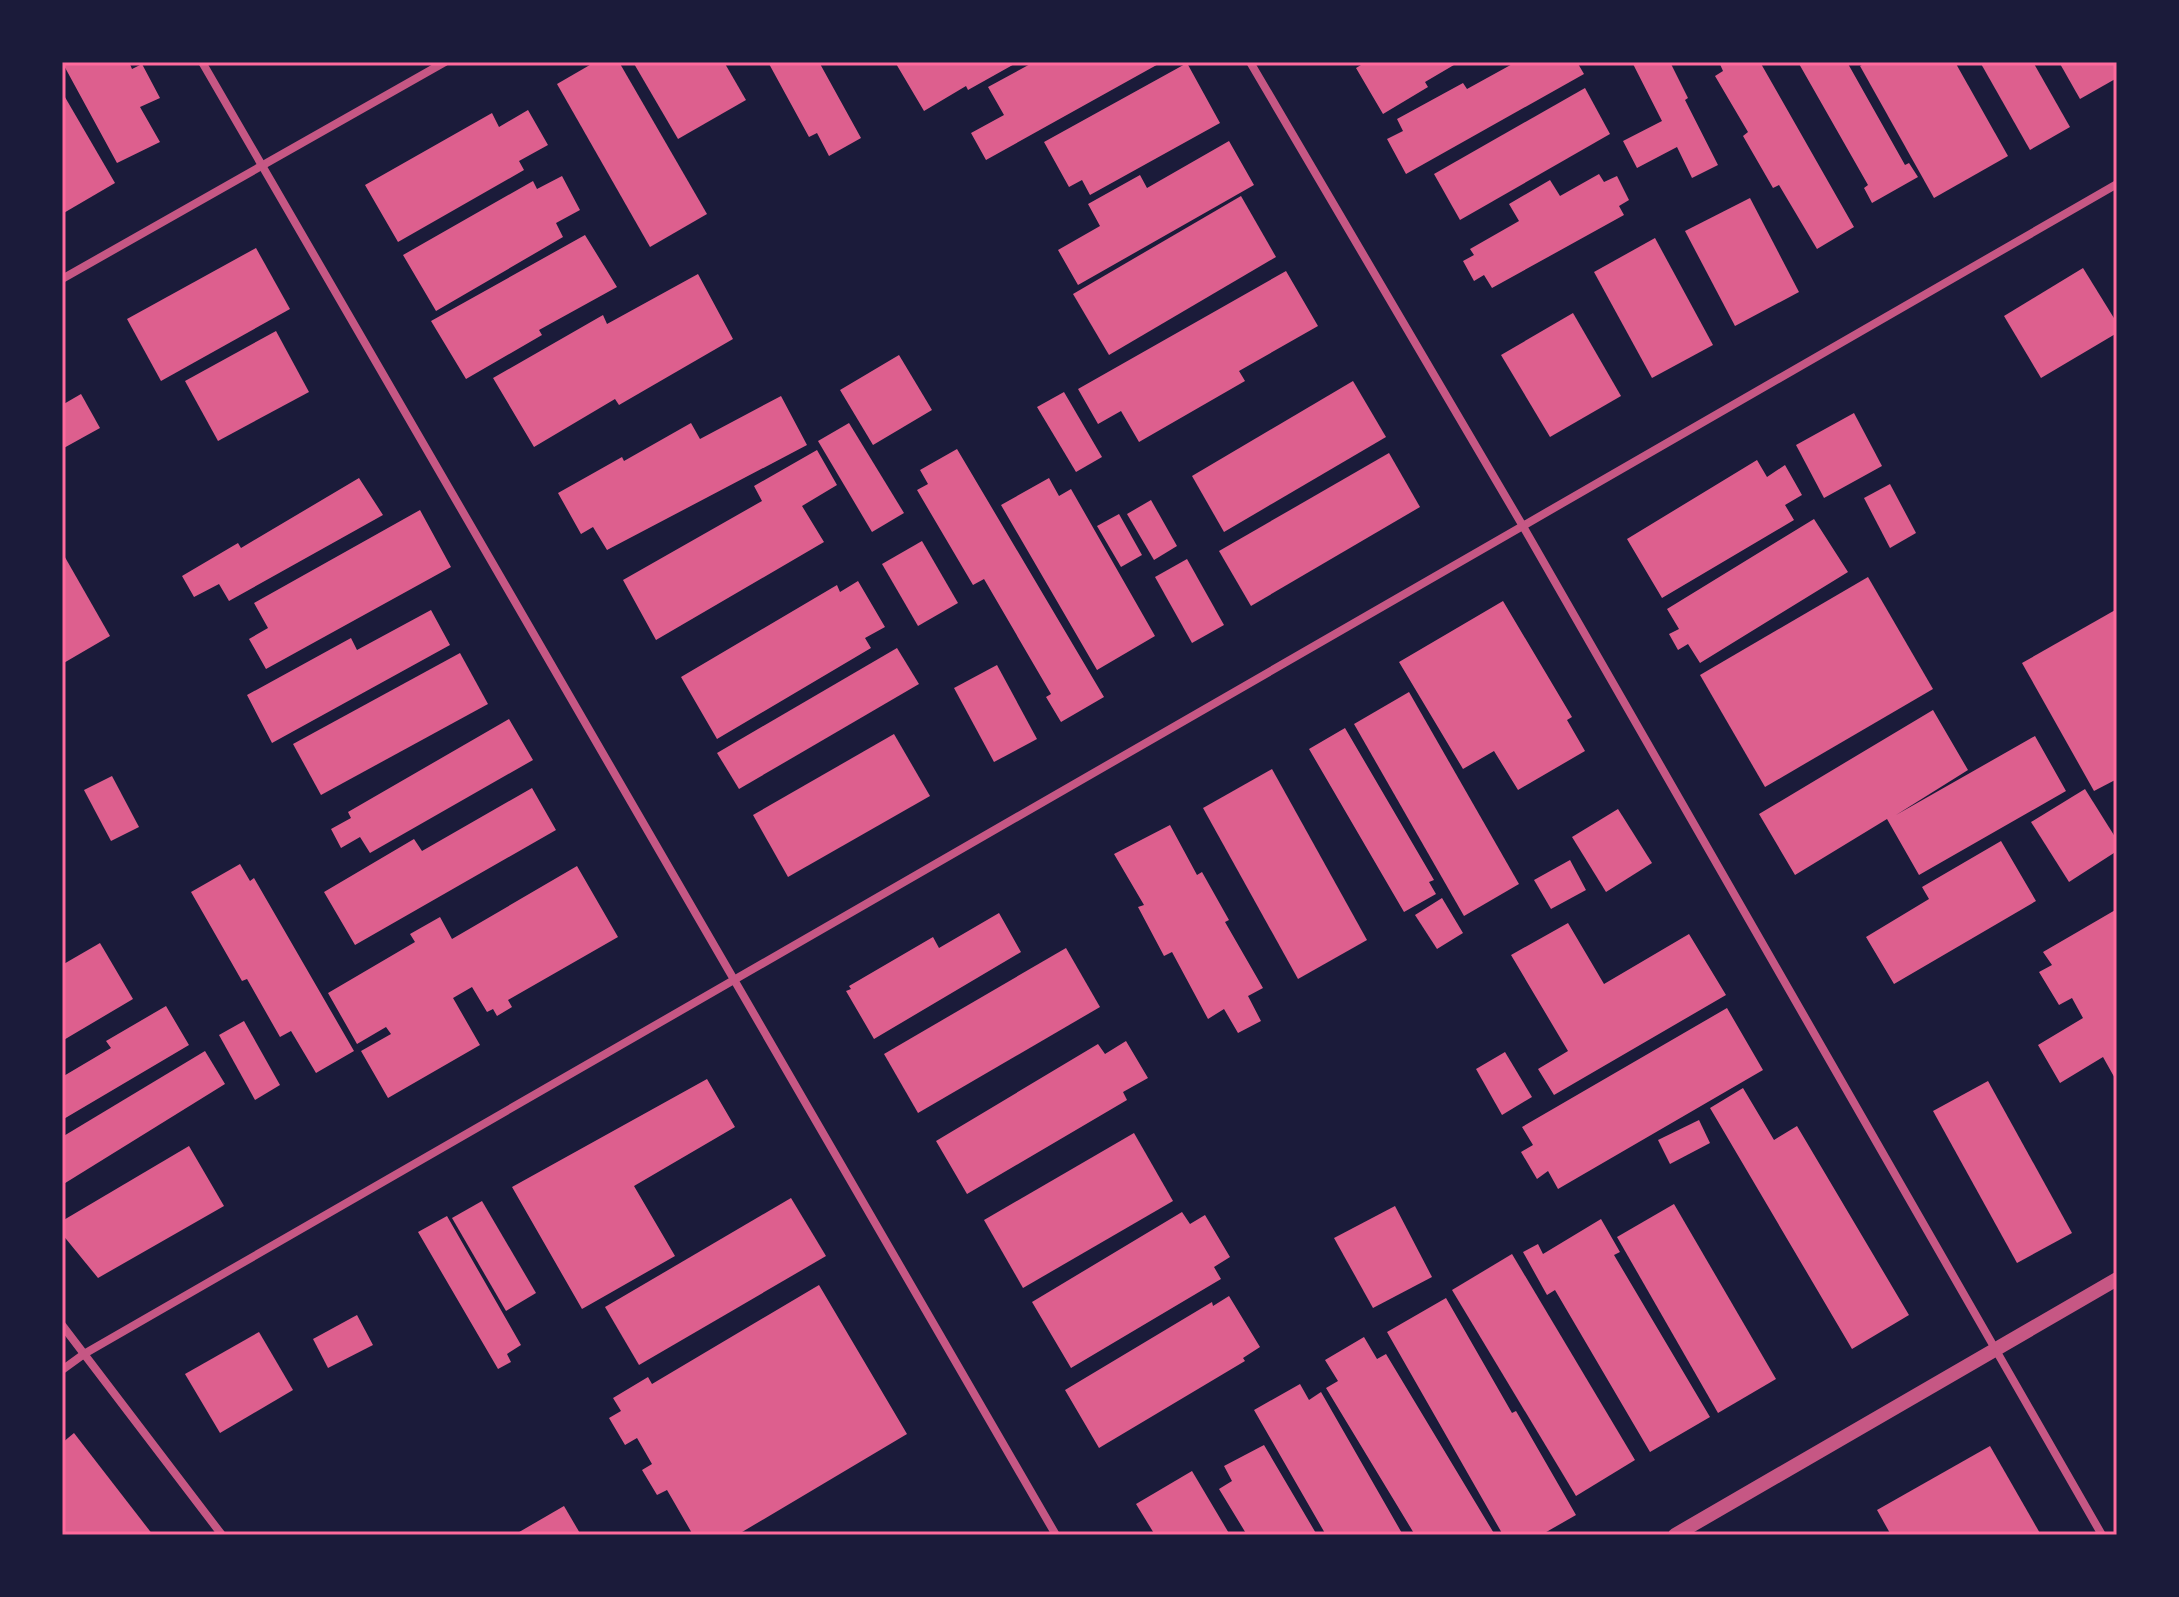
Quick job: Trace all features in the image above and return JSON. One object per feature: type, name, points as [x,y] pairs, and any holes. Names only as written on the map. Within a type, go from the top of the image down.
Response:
[{"type":"street","points":[[202,62],[1056,1535]]},
{"type":"street","points":[[62,279],[445,62]]},
{"type":"street","points":[[1250,62],[1524,528],[2102,1535]]},
{"type":"street","points":[[62,1370],[84,1354],[2117,184]]},
{"type":"street","points":[[1675,1535],[2117,1279]]},
{"type":"street","points":[[62,1325],[222,1535]]},
{"type":"building","points":[[62,62],[129,62],[132,69],[142,64],[160,98],[140,107],[160,142],[117,163]]},
{"type":"building","points":[[595,62],[619,62],[707,214],[650,247],[557,84]]},
{"type":"building","points":[[633,62],[724,62],[746,100],[678,139]]},
{"type":"building","points":[[768,62],[819,62],[861,138],[829,156],[817,133],[809,137]]},
{"type":"building","points":[[895,62],[1018,62],[968,90],[966,86],[924,111]]},
{"type":"building","points":[[1034,62],[1162,62],[986,160],[971,133],[1004,115],[988,87]]},
{"type":"building","points":[[1366,62],[1459,62],[1425,82],[1428,87],[1383,114],[1356,68]]},
{"type":"building","points":[[1516,62],[1577,62],[1584,74],[1406,174],[1387,139],[1403,131],[1397,119],[1463,83],[1467,89]]},
{"type":"building","points":[[1632,62],[1670,62],[1688,98],[1685,100],[1718,165],[1692,178],[1677,147],[1637,168],[1623,141],[1662,121]]},
{"type":"building","points":[[1719,62],[1760,62],[1854,227],[1817,249],[1779,185],[1773,188],[1743,136],[1748,132],[1715,76],[1723,71]]},
{"type":"building","points":[[1798,62],[1847,62],[1905,165],[1909,163],[1918,177],[1872,203],[1864,188],[1868,185]]},
{"type":"building","points":[[1867,62],[1955,62],[2008,156],[1934,198],[1860,66]]},
{"type":"building","points":[[1980,62],[2033,62],[2070,127],[2030,150]]},
{"type":"building","points":[[2059,62],[2117,62],[2117,78],[2080,99]]},
{"type":"building","points":[[1187,63],[1220,123],[1090,195],[1082,180],[1069,187],[1044,142]]},
{"type":"building","points":[[1585,88],[1610,134],[1460,220],[1434,174]]},
{"type":"building","points":[[62,92],[115,183],[62,214]]},
{"type":"building","points":[[528,110],[548,145],[519,161],[524,170],[398,242],[365,185],[492,113],[499,127]]},
{"type":"building","points":[[1229,141],[1254,185],[1078,285],[1058,250],[1100,226],[1088,204],[1140,175],[1147,188]]},
{"type":"building","points":[[1599,174],[1604,182],[1617,176],[1629,200],[1619,206],[1624,215],[1492,288],[1484,275],[1474,281],[1463,261],[1474,255],[1470,249],[1519,221],[1509,204],[1550,180],[1560,196]]},
{"type":"building","points":[[562,176],[580,210],[556,223],[563,237],[436,311],[403,255],[533,181],[537,189]]},
{"type":"building","points":[[1241,196],[1276,257],[1109,355],[1073,294]]},
{"type":"building","points":[[1750,198],[1799,292],[1735,326],[1685,231]]},
{"type":"building","points":[[585,235],[617,287],[539,330],[542,335],[466,379],[431,321]]},
{"type":"building","points":[[1655,238],[1713,345],[1652,378],[1594,272]]},
{"type":"building","points":[[256,248],[290,309],[161,381],[127,319]]},
{"type":"building","points":[[2083,268],[2117,323],[2117,333],[2041,378],[2004,316]]},
{"type":"building","points":[[1286,271],[1318,326],[1239,371],[1245,381],[1139,442],[1121,411],[1098,424],[1078,389]]},
{"type":"building","points":[[698,274],[733,339],[619,405],[615,399],[534,447],[493,378],[603,315],[607,324]]},
{"type":"building","points":[[1573,313],[1621,396],[1550,437],[1501,355]]},
{"type":"building","points":[[276,331],[309,392],[218,441],[185,381]]},
{"type":"building","points":[[899,355],[932,410],[873,445],[840,390]]},
{"type":"building","points":[[1353,381],[1386,437],[1224,532],[1192,476]]},
{"type":"building","points":[[1064,392],[1102,457],[1076,472],[1037,407]]},
{"type":"building","points":[[81,394],[100,428],[62,449],[62,405]]},
{"type":"building","points":[[781,396],[807,445],[607,550],[593,527],[581,534],[558,493],[622,457],[624,461],[691,423],[700,439]]},
{"type":"building","points":[[1854,413],[1882,466],[1824,498],[1796,445]]},
{"type":"building","points":[[849,423],[904,513],[872,532],[818,441]]},
{"type":"building","points":[[957,449],[1104,697],[1061,722],[1046,697],[1051,694],[984,579],[973,585],[917,490],[928,484],[920,470]]},
{"type":"building","points":[[817,450],[837,485],[802,506],[824,542],[656,640],[623,580],[762,501],[754,486]]},
{"type":"building","points":[[1389,453],[1420,507],[1251,606],[1219,551]]},
{"type":"building","points":[[1757,460],[1767,477],[1785,465],[1802,495],[1785,505],[1794,520],[1662,598],[1627,539]]},
{"type":"building","points":[[359,478],[383,515],[229,601],[219,584],[194,597],[182,576],[238,543],[241,548]]},
{"type":"building","points":[[1049,478],[1059,496],[1071,489],[1155,636],[1097,670],[1001,505]]},
{"type":"building","points":[[1890,484],[1916,533],[1890,548],[1864,498]]},
{"type":"building","points":[[1151,500],[1177,546],[1154,560],[1127,514]]},
{"type":"building","points":[[420,510],[451,567],[266,669],[249,639],[268,628],[254,603]]},
{"type":"building","points":[[1119,514],[1142,555],[1121,567],[1097,526]]},
{"type":"building","points":[[1814,519],[1848,572],[1700,663],[1688,644],[1678,650],[1669,634],[1679,629],[1667,609]]},
{"type":"building","points":[[922,541],[958,603],[918,626],[882,564]]},
{"type":"building","points":[[62,552],[110,636],[62,664]]},
{"type":"building","points":[[1187,559],[1224,625],[1192,643],[1155,577]]},
{"type":"building","points":[[1868,577],[1933,689],[1765,787],[1700,675]]},
{"type":"building","points":[[858,581],[885,627],[865,638],[871,648],[717,739],[681,677],[837,585],[840,592]]},
{"type":"building","points":[[1503,601],[1572,717],[1567,720],[1585,751],[1518,790],[1494,751],[1463,769],[1399,662]]},
{"type":"building","points":[[2117,609],[2117,779],[2094,791],[2022,663]]},
{"type":"building","points":[[431,610],[450,645],[272,743],[247,695],[351,638],[357,650]]},
{"type":"building","points":[[897,648],[919,684],[739,789],[717,753]]},
{"type":"building","points":[[460,653],[488,704],[321,795],[293,744]]},
{"type":"building","points":[[997,665],[1037,739],[994,762],[954,688]]},
{"type":"building","points":[[1409,692],[1519,884],[1464,916],[1354,724]]},
{"type":"building","points":[[1933,710],[1968,770],[1896,815],[2035,736],[2066,791],[1919,875],[1887,819],[1795,875],[1759,814]]},
{"type":"building","points":[[509,719],[533,760],[370,853],[360,837],[341,848],[331,829],[351,818],[348,812]]},
{"type":"building","points":[[1345,728],[1434,880],[1429,882],[1436,894],[1404,912],[1309,749]]},
{"type":"building","points":[[894,734],[930,796],[788,877],[753,815]]},
{"type":"building","points":[[1272,769],[1367,940],[1298,979],[1203,808]]},
{"type":"building","points":[[112,776],[139,827],[111,841],[84,790]]},
{"type":"building","points":[[532,788],[556,830],[355,945],[324,892],[414,839],[422,851]]},
{"type":"building","points":[[2085,789],[2117,840],[2117,851],[2069,882],[2031,822]]},
{"type":"building","points":[[1618,809],[1652,863],[1606,892],[1572,837]]},
{"type":"building","points":[[1170,825],[1197,875],[1202,872],[1229,920],[1225,922],[1263,988],[1248,996],[1261,1021],[1238,1033],[1224,1009],[1208,1019],[1172,952],[1164,956],[1138,907],[1144,905],[1114,854]]},
{"type":"building","points":[[2001,841],[2036,901],[1894,984],[1866,937],[1929,899],[1922,887]]},
{"type":"building","points":[[1570,860],[1586,890],[1551,909],[1534,880]]},
{"type":"building","points":[[240,864],[250,881],[254,878],[354,1051],[316,1073],[291,1031],[280,1037],[247,979],[242,981],[191,892]]},
{"type":"building","points":[[577,866],[618,937],[508,1000],[512,1007],[497,1016],[493,1009],[487,1012],[472,987],[453,998],[480,1045],[388,1098],[361,1051],[391,1034],[386,1027],[357,1044],[328,993],[415,942],[410,934],[440,917],[452,939]]},
{"type":"building","points":[[1442,898],[1463,933],[1437,949],[1415,915]]},
{"type":"building","points":[[2117,909],[2117,1082],[2103,1057],[2060,1083],[2038,1045],[2083,1018],[2072,998],[2059,1005],[2039,972],[2052,965],[2043,952]]},
{"type":"building","points":[[999,913],[1021,952],[874,1039],[846,991],[851,989],[849,986],[933,937],[939,948]]},
{"type":"building","points":[[1568,923],[1604,984],[1689,934],[1726,995],[1554,1095],[1538,1069],[1568,1051],[1511,955]]},
{"type":"building","points":[[100,943],[133,999],[62,1041],[62,965]]},
{"type":"building","points":[[1066,948],[1100,1007],[918,1113],[884,1054]]},
{"type":"building","points":[[166,1006],[189,1045],[62,1120],[62,1077],[111,1048],[106,1041]]},
{"type":"building","points":[[1727,1008],[1763,1070],[1558,1189],[1548,1171],[1537,1179],[1521,1152],[1533,1145],[1522,1127]]},
{"type":"building","points":[[244,1021],[280,1085],[255,1100],[219,1035]]},
{"type":"building","points":[[1126,1041],[1148,1078],[1123,1092],[1127,1100],[967,1194],[936,1141],[1098,1044],[1105,1054]]},
{"type":"building","points":[[205,1051],[225,1084],[62,1185],[62,1137]]},
{"type":"building","points":[[1505,1052],[1532,1097],[1502,1115],[1476,1069]]},
{"type":"building","points":[[707,1079],[735,1127],[634,1186],[675,1256],[582,1309],[512,1187]]},
{"type":"building","points":[[1988,1081],[2072,1233],[2017,1263],[1933,1111]]},
{"type":"building","points":[[1743,1088],[1774,1140],[1797,1126],[1909,1315],[1852,1349],[1710,1108]]},
{"type":"building","points":[[1699,1120],[1710,1143],[1670,1164],[1658,1140]]},
{"type":"building","points":[[1134,1133],[1173,1201],[1023,1288],[984,1220]]},
{"type":"building","points":[[189,1146],[224,1206],[98,1278],[62,1234],[62,1221]]},
{"type":"building","points":[[791,1198],[826,1256],[639,1365],[605,1307]]},
{"type":"building","points":[[482,1201],[536,1293],[506,1311],[452,1218]]},
{"type":"building","points":[[1674,1204],[1776,1379],[1718,1413],[1617,1237]]},
{"type":"building","points":[[1395,1206],[1432,1277],[1373,1308],[1334,1238]]},
{"type":"building","points":[[1182,1212],[1190,1224],[1205,1215],[1230,1257],[1214,1267],[1221,1279],[1071,1368],[1032,1302]]},
{"type":"building","points":[[447,1216],[521,1345],[507,1354],[511,1362],[498,1369],[418,1232]]},
{"type":"building","points":[[1601,1219],[1620,1252],[1614,1255],[1710,1417],[1650,1452],[1555,1290],[1547,1295],[1523,1252],[1538,1244],[1543,1254]]},
{"type":"building","points":[[1512,1254],[1635,1460],[1576,1496],[1452,1290]]},
{"type":"building","points":[[819,1285],[907,1434],[737,1535],[693,1535],[667,1490],[657,1495],[642,1470],[652,1464],[637,1438],[625,1445],[609,1418],[621,1411],[613,1398],[648,1377],[652,1384]]},
{"type":"building","points":[[1229,1296],[1260,1347],[1243,1358],[1245,1361],[1099,1448],[1065,1390],[1212,1302],[1213,1306]]},
{"type":"building","points":[[1446,1298],[1512,1413],[1516,1411],[1576,1515],[1541,1535],[1503,1535],[1387,1332]]},
{"type":"building","points":[[357,1315],[373,1345],[328,1368],[313,1339]]},
{"type":"building","points":[[259,1332],[293,1390],[220,1433],[185,1374]]},
{"type":"building","points":[[1364,1337],[1377,1359],[1386,1354],[1495,1535],[1415,1535],[1326,1388],[1338,1381],[1325,1360]]},
{"type":"building","points":[[1300,1384],[1309,1400],[1321,1392],[1403,1535],[1326,1535],[1254,1410]]},
{"type":"building","points":[[74,1433],[153,1535],[62,1535],[62,1443]]},
{"type":"building","points":[[1264,1445],[1317,1535],[1247,1535],[1219,1489],[1232,1481],[1224,1466]]},
{"type":"building","points":[[1990,1446],[2041,1535],[1891,1535],[1877,1510]]},
{"type":"building","points":[[1192,1471],[1230,1535],[1155,1535],[1136,1504]]},
{"type":"building","points":[[564,1506],[581,1535],[514,1535]]}]
